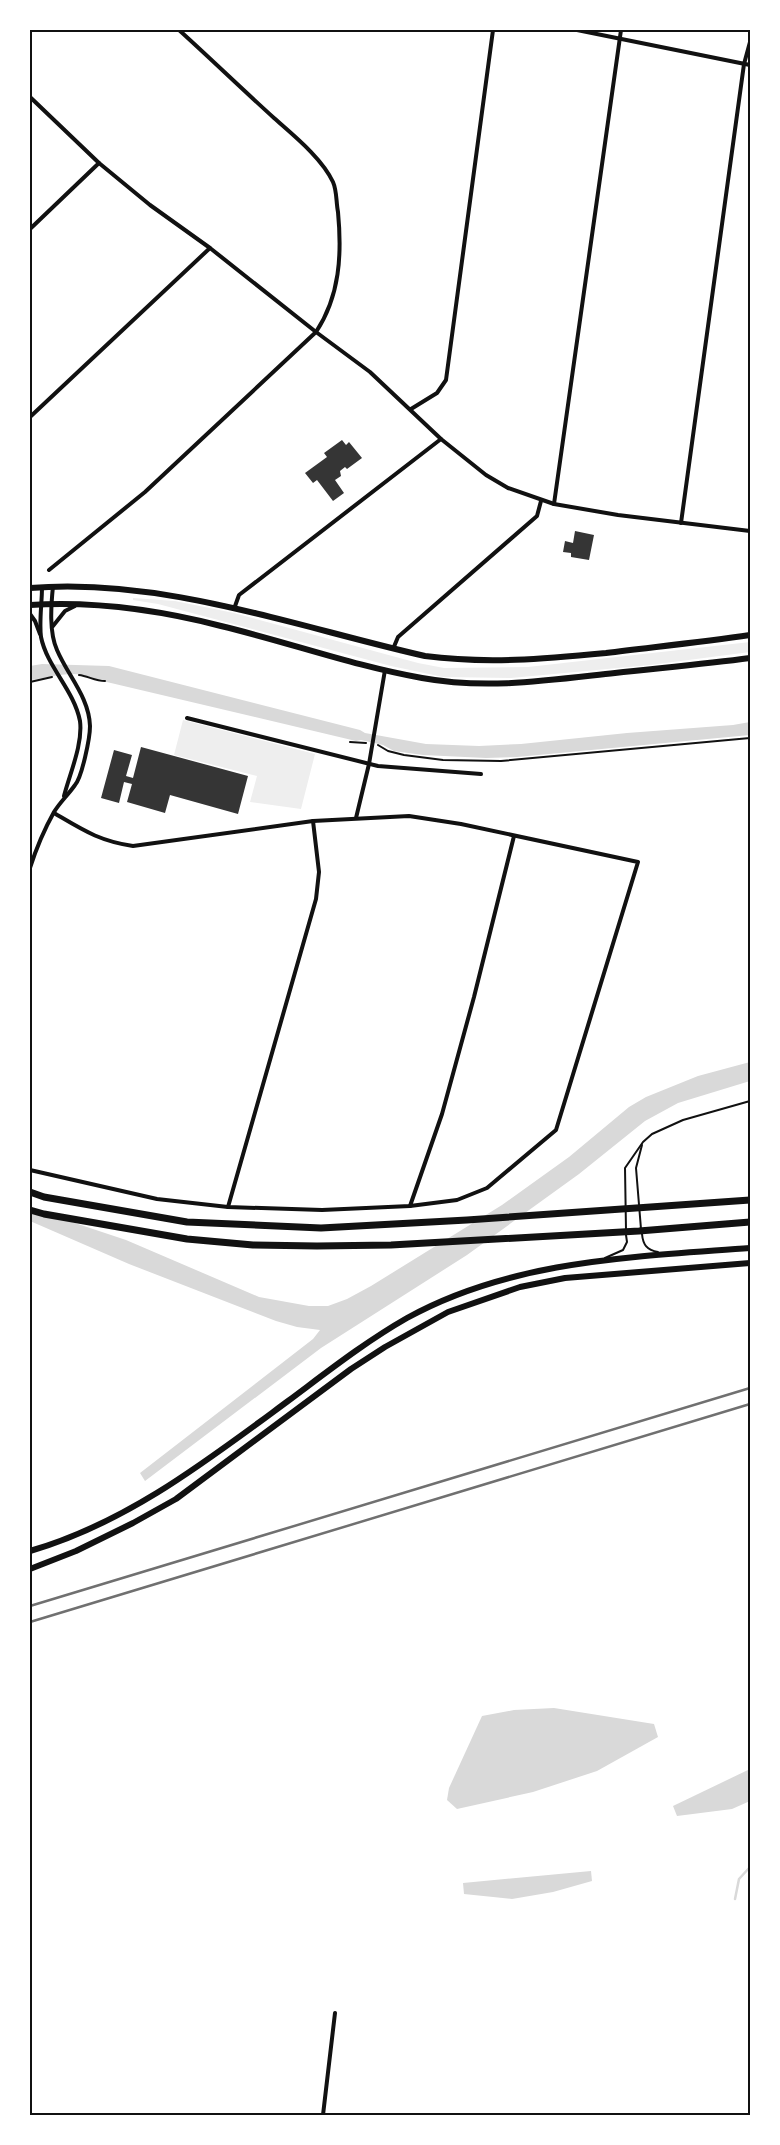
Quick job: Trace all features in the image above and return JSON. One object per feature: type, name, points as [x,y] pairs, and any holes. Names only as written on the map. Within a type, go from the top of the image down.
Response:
[{"type":"highway","points":[[30,1192],[44,1197],[187,1222],[322,1228],[750,1200]]},
{"type":"highway","points":[[30,1210],[186,1239],[262,1245],[391,1245],[639,1231],[750,1222]]},
{"type":"main road","points":[[30,588],[52,586],[95,587],[149,593],[234,609],[424,656],[459,661],[513,662],[750,635]]},
{"type":"main road","points":[[30,605],[82,604],[169,614],[385,670],[451,682],[513,684],[750,658]]},
{"type":"main road","points":[[30,1552],[56,1544],[130,1509],[173,1484],[342,1360],[407,1318],[478,1287],[518,1274],[559,1265],[750,1248]]},
{"type":"main road","points":[[30,1569],[76,1551],[176,1499],[351,1369],[385,1347],[448,1312],[520,1288],[565,1278],[750,1263]]},
{"type":"street","points":[[49,570],[145,492],[316,332],[326,316],[333,298],[340,253],[340,231],[333,182],[308,150],[179,30]]},
{"type":"street","points":[[411,409],[437,393],[446,380],[493,30]]},
{"type":"street","points":[[577,30],[750,65]]},
{"type":"street","points":[[554,504],[621,30]]},
{"type":"street","points":[[681,523],[744,64],[750,42]]},
{"type":"street","points":[[30,97],[99,163],[150,205],[210,248],[370,372],[441,439],[486,475],[508,488],[554,504],[750,532]]},
{"type":"street","points":[[30,229],[99,163]]},
{"type":"street","points":[[30,417],[210,248]]},
{"type":"street","points":[[234,609],[239,595],[441,439]]},
{"type":"street","points":[[393,649],[398,637],[537,516],[541,501]]},
{"type":"street","points":[[30,868],[36,848],[54,813],[63,798],[77,784],[88,741],[89,714],[76,684],[57,651],[53,638],[52,586]]},
{"type":"street","points":[[41,637],[42,587]]},
{"type":"street","points":[[53,626],[65,612],[82,604]]},
{"type":"street","points":[[30,614],[35,621],[46,651],[75,706],[80,722],[76,751],[63,798]]},
{"type":"street","points":[[356,818],[369,764],[385,670]]},
{"type":"street","points":[[187,718],[369,764],[481,774]]},
{"type":"street","points":[[30,1170],[157,1199],[228,1207],[322,1210],[410,1206],[457,1200],[487,1188],[556,1130],[638,862],[409,816],[313,821],[133,846],[113,843],[94,837],[54,813]]},
{"type":"street","points":[[228,1207],[316,899],[319,872],[313,821]]},
{"type":"street","points":[[410,1206],[444,1107],[474,997],[514,836]]},
{"type":"street","points":[[323,2115],[335,2013]]},
{"type":"lane","points":[[601,1260],[623,1250],[626,1242],[625,1168],[643,1142],[652,1134],[683,1120],[750,1101]]},
{"type":"lane","points":[[643,1142],[636,1168],[642,1243],[649,1250],[667,1254]]},
{"type":"path","points":[[350,742],[379,746],[388,751],[404,755],[442,760],[500,761],[750,738]]},
{"type":"shaded area","points":[[133,598],[175,601],[234,613],[418,663],[444,668],[528,667],[750,642],[750,652],[650,665],[511,678],[443,677],[391,666],[158,604],[133,600]]},
{"type":"shaded area","points":[[42,664],[109,666],[360,730],[365,733],[426,744],[479,746],[521,744],[750,722],[750,735],[517,757],[486,758],[423,755],[394,751],[383,745],[361,740],[356,741],[79,674],[30,680],[30,666]]},
{"type":"shaded area","points":[[183,720],[315,754],[301,809],[250,802],[257,776],[174,755]]},
{"type":"shaded area","points":[[750,1062],[750,1081],[678,1103],[645,1121],[579,1174],[467,1255],[321,1348],[145,1481],[140,1473],[313,1339],[320,1330],[297,1327],[276,1321],[129,1264],[30,1221],[30,1208],[126,1240],[259,1297],[309,1306],[328,1306],[347,1299],[371,1286],[502,1205],[569,1157],[629,1107],[646,1097],[698,1076]]},
{"type":"shaded area","points":[[554,1708],[654,1724],[658,1737],[597,1771],[533,1792],[457,1809],[447,1800],[449,1788],[482,1716],[514,1710]]},
{"type":"shaded area","points":[[750,1769],[750,1801],[732,1809],[677,1816],[673,1806]]},
{"type":"shaded area","points":[[591,1871],[592,1881],[553,1892],[512,1899],[464,1894],[463,1883]]},
{"type":"building","points":[[342,440],[346,445],[349,442],[362,458],[347,469],[345,467],[340,471],[341,476],[335,480],[344,493],[333,501],[317,480],[313,483],[305,473],[327,457],[324,453]]},
{"type":"building","points":[[575,531],[594,535],[589,560],[571,557],[571,553],[563,552],[565,541],[573,543]]},
{"type":"building","points":[[141,747],[248,776],[238,814],[170,795],[165,813],[127,802],[132,784],[124,782],[119,803],[101,798],[114,750],[132,755],[126,776],[133,778]]},
{"type":"waterway","points":[[735,1899],[739,1879],[750,1867]]},
{"type":"railway","points":[[30,1606],[750,1388]]},
{"type":"railway","points":[[30,1622],[750,1404]]}]
